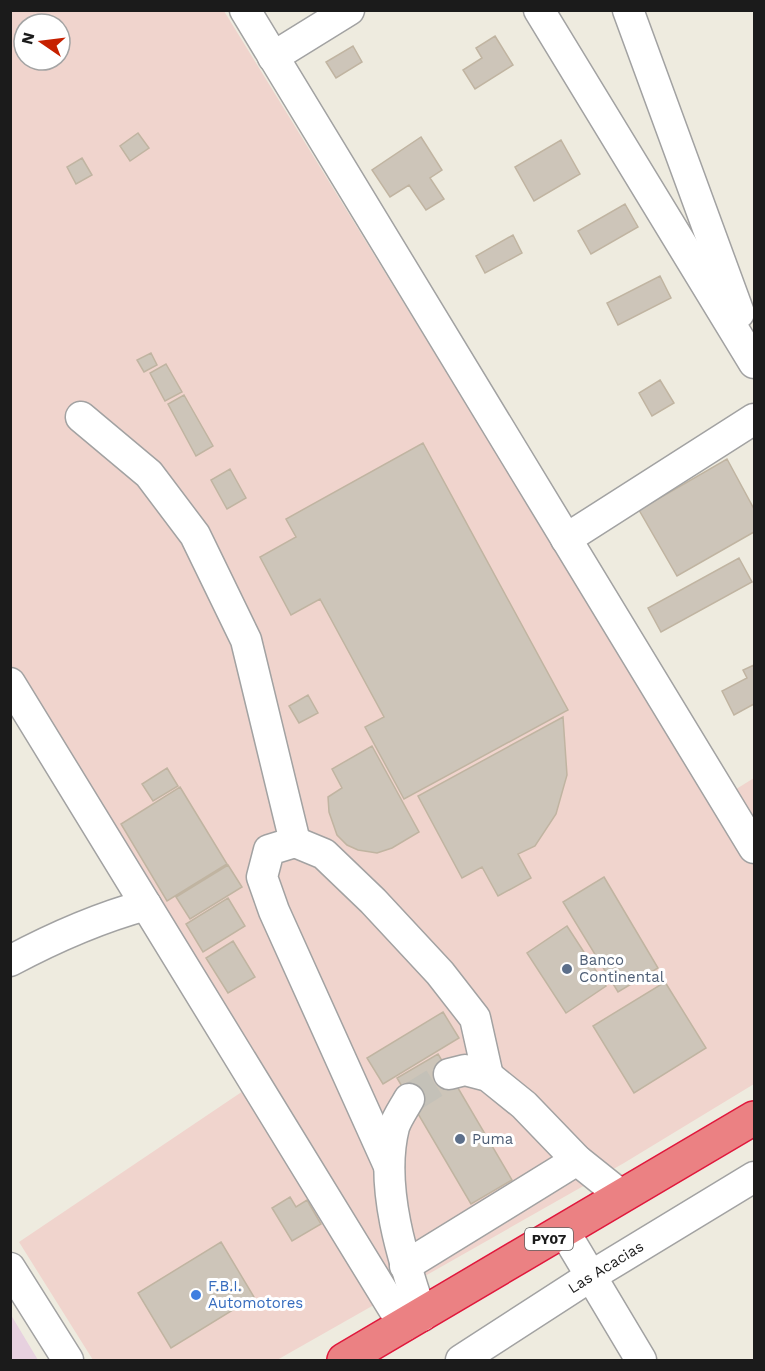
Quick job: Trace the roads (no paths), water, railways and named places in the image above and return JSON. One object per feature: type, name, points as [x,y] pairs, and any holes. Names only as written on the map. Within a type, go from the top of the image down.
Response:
[{"type":"highway","name":"PY07","points":[[344,1360],[754,1118]]},
{"type":"street","points":[[245,10],[754,848]]},
{"type":"street","points":[[273,57],[349,10]]},
{"type":"street","points":[[539,10],[754,363]]},
{"type":"street","points":[[628,10],[754,355]]},
{"type":"street","points":[[81,417],[149,474],[195,536],[246,640],[295,843]]},
{"type":"street","points":[[566,539],[754,419]]},
{"type":"street","points":[[10,683],[146,905],[413,1321]]},
{"type":"street","points":[[389,1166],[274,911],[262,877],[269,850],[295,843],[324,854],[440,973],[475,1018],[488,1076]]},
{"type":"street","points":[[10,961],[99,918],[146,905]]},
{"type":"street","points":[[449,1074],[465,1070],[488,1076],[524,1105],[578,1160],[622,1196]]},
{"type":"street","points":[[409,1099],[394,1126],[389,1166],[396,1224],[413,1321]]},
{"type":"street","points":[[405,1266],[578,1160]]},
{"type":"street","name":"Las Acacias","points":[[461,1360],[591,1276],[754,1177]]},
{"type":"street","points":[[564,1231],[641,1360]]},
{"type":"street","points":[[10,1268],[68,1360]]},
{"type":"tunnel","points":[[409,1099],[449,1074]]},
{"type":"place","name":"Banco Continental","points":[[567,969]]},
{"type":"place","name":"Puma","points":[[460,1139]]},
{"type":"place","name":"F.B.I. Automotores","points":[[196,1295]]}]
